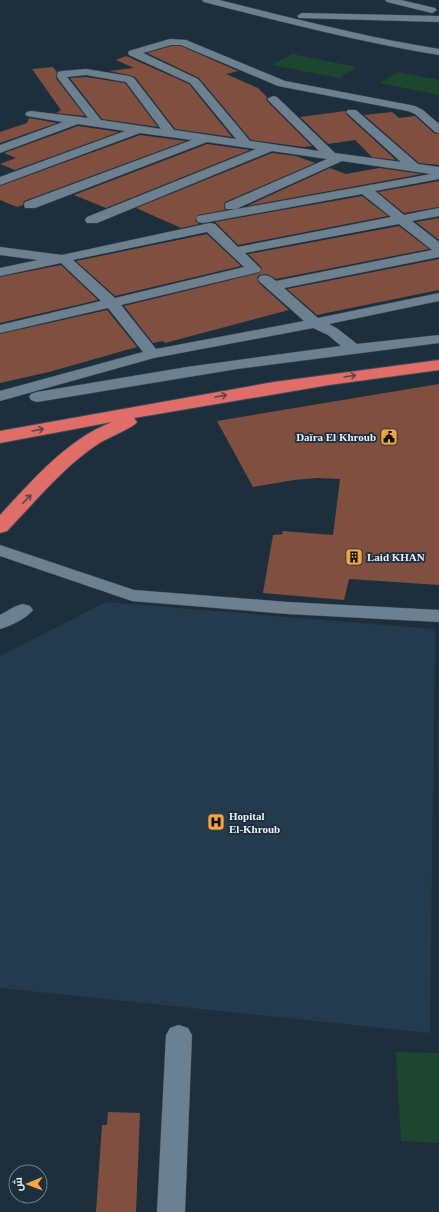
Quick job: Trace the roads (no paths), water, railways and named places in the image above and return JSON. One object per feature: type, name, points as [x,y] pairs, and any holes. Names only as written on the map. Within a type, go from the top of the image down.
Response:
[{"type":"highway","points":[[0,423],[203,384],[439,352]]},
{"type":"highway","points":[[0,437],[200,400],[387,370],[439,364]]},
{"type":"highway","points":[[0,527],[75,451],[99,434],[124,423],[200,400]]},
{"type":"street","points":[[207,0],[266,16],[296,19],[439,19]]},
{"type":"street","points":[[390,0],[414,8],[439,12]]},
{"type":"street","points":[[296,19],[402,46],[439,52]]},
{"type":"street","points":[[246,144],[194,81],[133,53],[170,42],[182,42],[282,84],[411,108],[419,112],[439,130]]},
{"type":"street","points":[[98,124],[62,77],[62,74],[72,72],[88,72],[130,80],[170,134]]},
{"type":"street","points":[[273,99],[336,157]]},
{"type":"street","points":[[352,112],[415,168]]},
{"type":"street","points":[[31,114],[439,171]]},
{"type":"street","points":[[0,149],[78,120]]},
{"type":"street","points":[[0,182],[138,129]]},
{"type":"street","points":[[30,205],[207,138]]},
{"type":"street","points":[[92,220],[272,147]]},
{"type":"street","points":[[207,223],[336,157]]},
{"type":"street","points":[[0,272],[64,259],[207,223],[364,189],[439,176]]},
{"type":"street","points":[[364,189],[439,249]]},
{"type":"street","points":[[236,251],[439,212]]},
{"type":"street","points":[[207,223],[272,286],[315,323],[333,332],[354,348]]},
{"type":"street","points":[[0,250],[64,259],[112,303],[152,354]]},
{"type":"street","points":[[272,286],[439,252]]},
{"type":"street","points":[[0,329],[254,269]]},
{"type":"street","points":[[0,396],[152,354],[315,323],[439,296]]},
{"type":"street","points":[[0,404],[100,386],[354,348],[439,338]]},
{"type":"street","points":[[0,550],[132,595],[288,608],[439,616]]},
{"type":"street","points":[[0,623],[23,610]]},
{"type":"street","points":[[170,1212],[179,1035]]},
{"type":"place","name":"Daïra El Khroub","points":[[389,437]]},
{"type":"place","name":"Laid KHAN","points":[[354,557]]},
{"type":"place","name":"Hopital El-Khroub","points":[[216,822]]}]
